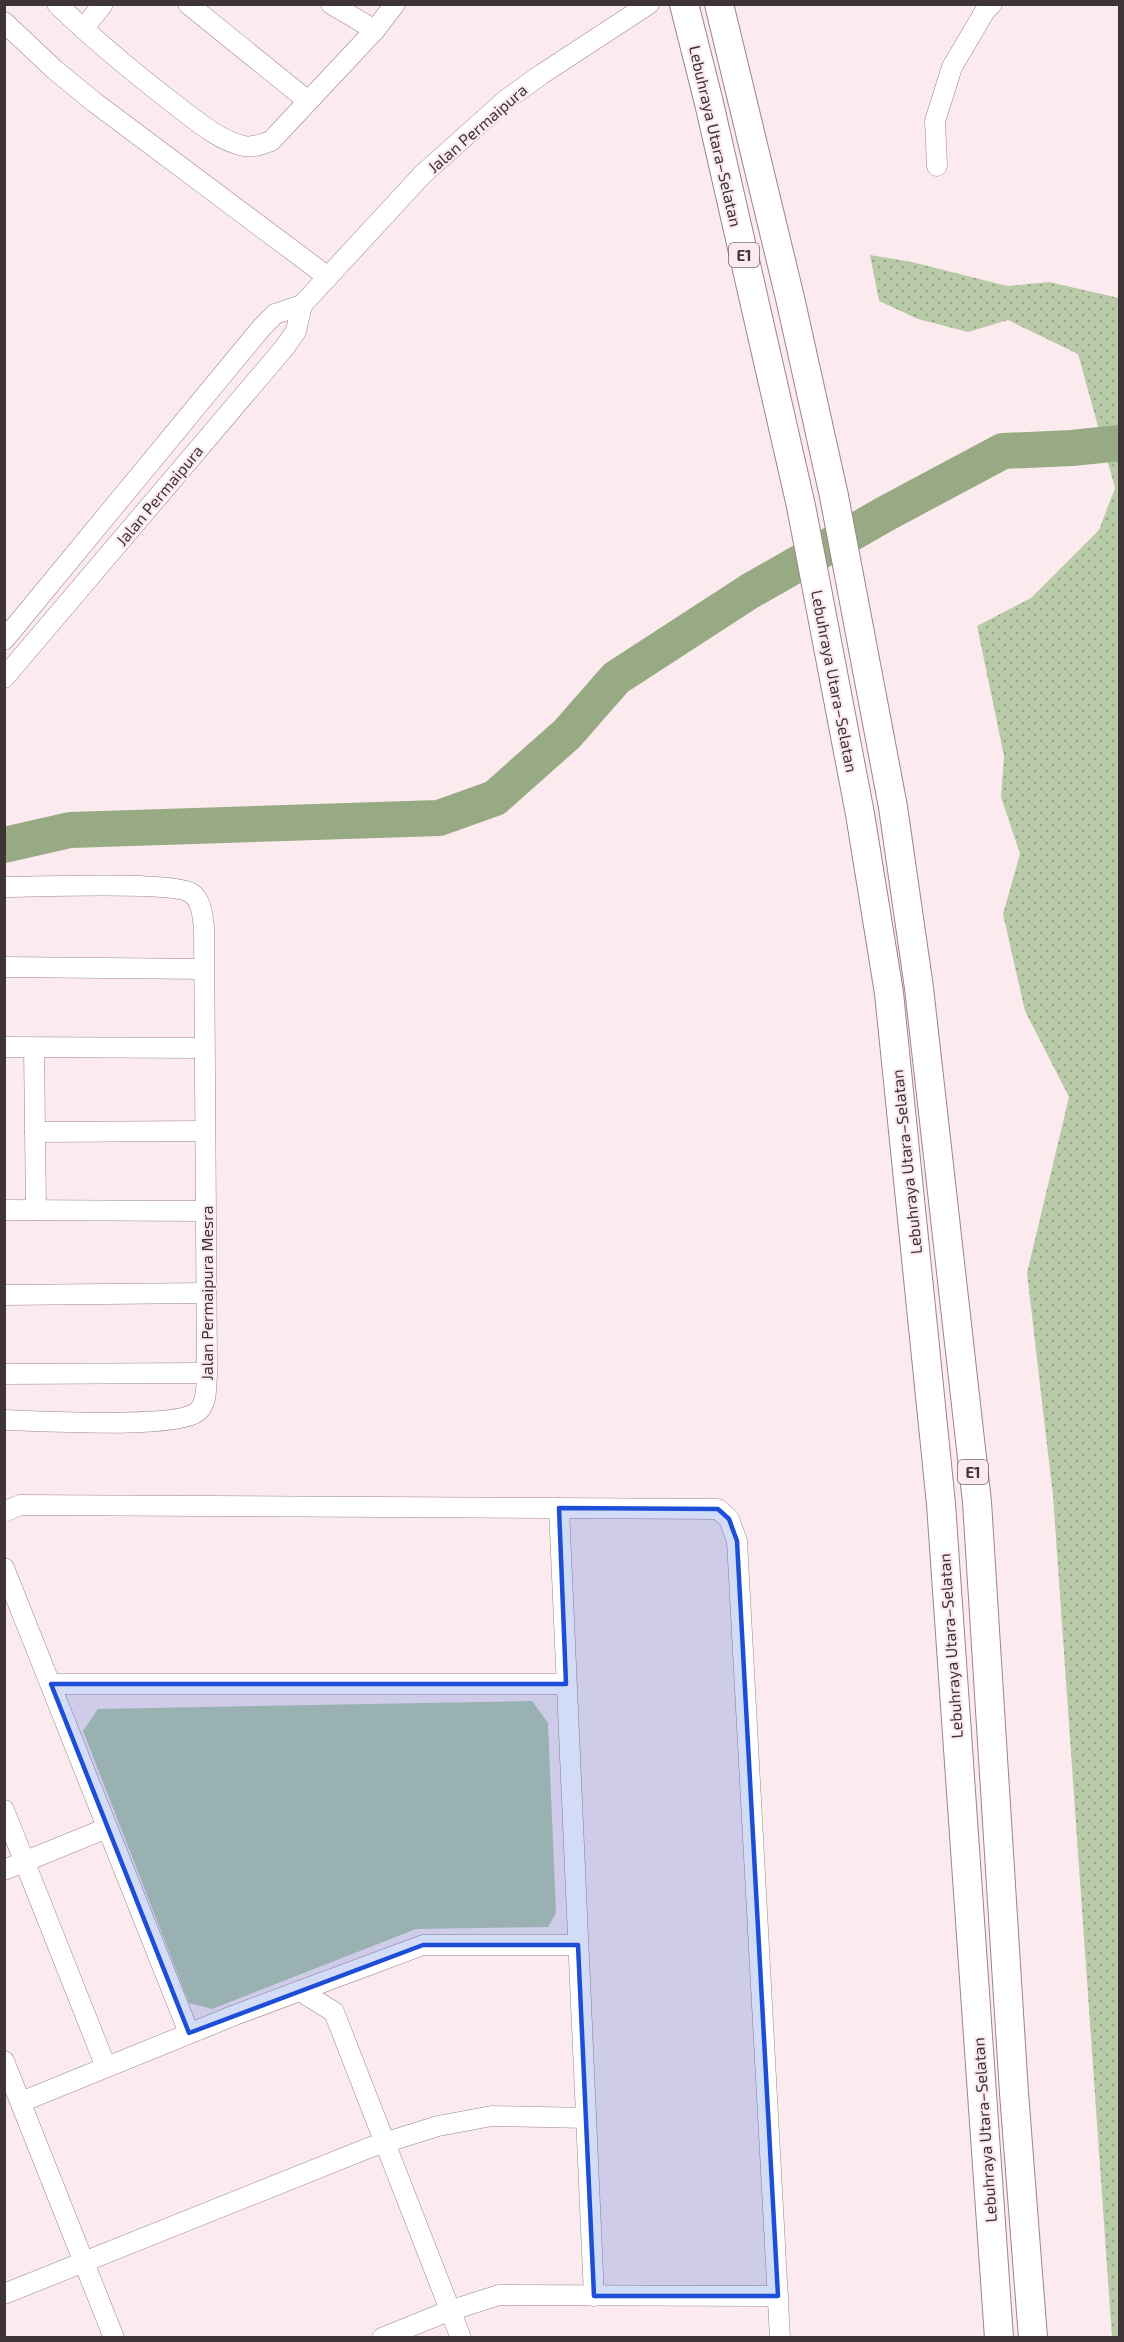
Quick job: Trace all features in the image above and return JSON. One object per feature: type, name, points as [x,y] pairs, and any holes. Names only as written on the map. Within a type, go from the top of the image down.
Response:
[{"type":"highway","name":"Lebuhraya Utara–Selatan","points":[[684,4],[710,103],[801,506],[860,814],[889,993],[941,1504],[999,2337]]},
{"type":"highway","name":"Lebuhraya Utara–Selatan","points":[[719,4],[785,275],[834,496],[893,807],[920,988],[977,1502],[1014,2093],[1033,2337]]},
{"type":"street","points":[[57,4],[121,63],[189,116],[234,143],[247,147],[271,141],[375,30],[395,4]]},
{"type":"street","points":[[83,29],[103,4]]},
{"type":"street","points":[[188,4],[308,101]]},
{"type":"street","points":[[331,4],[375,30]]},
{"type":"street","name":"Jalan Permaipura","points":[[4,640],[275,314],[302,305],[398,200],[474,126],[542,74],[650,4]]},
{"type":"street","points":[[938,166],[934,121],[952,67],[985,11],[992,4]]},
{"type":"street","points":[[4,22],[55,70],[94,102],[328,277]]},
{"type":"street","name":"Jalan Permaipura","points":[[4,678],[285,347],[296,331],[302,305]]},
{"type":"street","name":"Jalan Permaipura Mesra","points":[[4,887],[178,889],[190,893],[198,901],[202,912],[204,969],[207,1373],[206,1392],[201,1408],[190,1416],[158,1422],[4,1420]]},
{"type":"street","points":[[4,966],[204,969]]},
{"type":"street","points":[[4,1047],[204,1048]]},
{"type":"street","points":[[34,1048],[36,1210]]},
{"type":"street","points":[[36,1132],[205,1131]]},
{"type":"street","points":[[4,1209],[205,1211]]},
{"type":"street","points":[[4,1295],[206,1293]]},
{"type":"street","points":[[4,1374],[207,1373]]},
{"type":"street","points":[[4,1512],[20,1505],[718,1509],[729,1519],[737,1541],[780,2337]]},
{"type":"street","points":[[559,1508],[594,2296]]},
{"type":"street","points":[[4,1568],[189,2033]]},
{"type":"street","points":[[51,1684],[566,1684]]},
{"type":"street","points":[[4,1810],[106,2067]]},
{"type":"street","points":[[4,1870],[107,1828]]},
{"type":"street","points":[[21,2102],[189,2033],[423,1945],[578,1946]]},
{"type":"street","points":[[300,1990],[334,2012],[461,2337]]},
{"type":"street","points":[[4,2061],[114,2337]]},
{"type":"street","points":[[5,2291],[385,2143],[438,2126],[492,2116],[586,2118]]},
{"type":"street","points":[[382,2337],[451,2310],[499,2295],[778,2296]]},
{"type":"highlighted area","points":[[559,1508],[718,1509],[729,1519],[737,1541],[778,2296],[594,2296],[578,1945],[423,1945],[189,2033],[51,1684],[566,1684]]},
{"type":"green space","points":[[870,255],[912,262],[1007,286],[1049,282],[1119,298],[1119,2337],[1112,2337],[1053,1496],[1027,1273],[1069,1097],[1025,1011],[1003,914],[1020,854],[1001,797],[1004,756],[977,626],[1031,598],[1099,530],[1115,488],[1078,354],[1008,320],[968,332],[918,319],[879,301]]},
{"type":"green space","points":[[532,1701],[548,1723],[556,1913],[548,1927],[416,1929],[212,2009],[189,2003],[83,1731],[98,1709]]},
{"type":"waterway","points":[[4,845],[70,830],[439,818],[495,798],[567,734],[616,678],[750,591],[885,514],[1003,451],[1120,443]]}]
